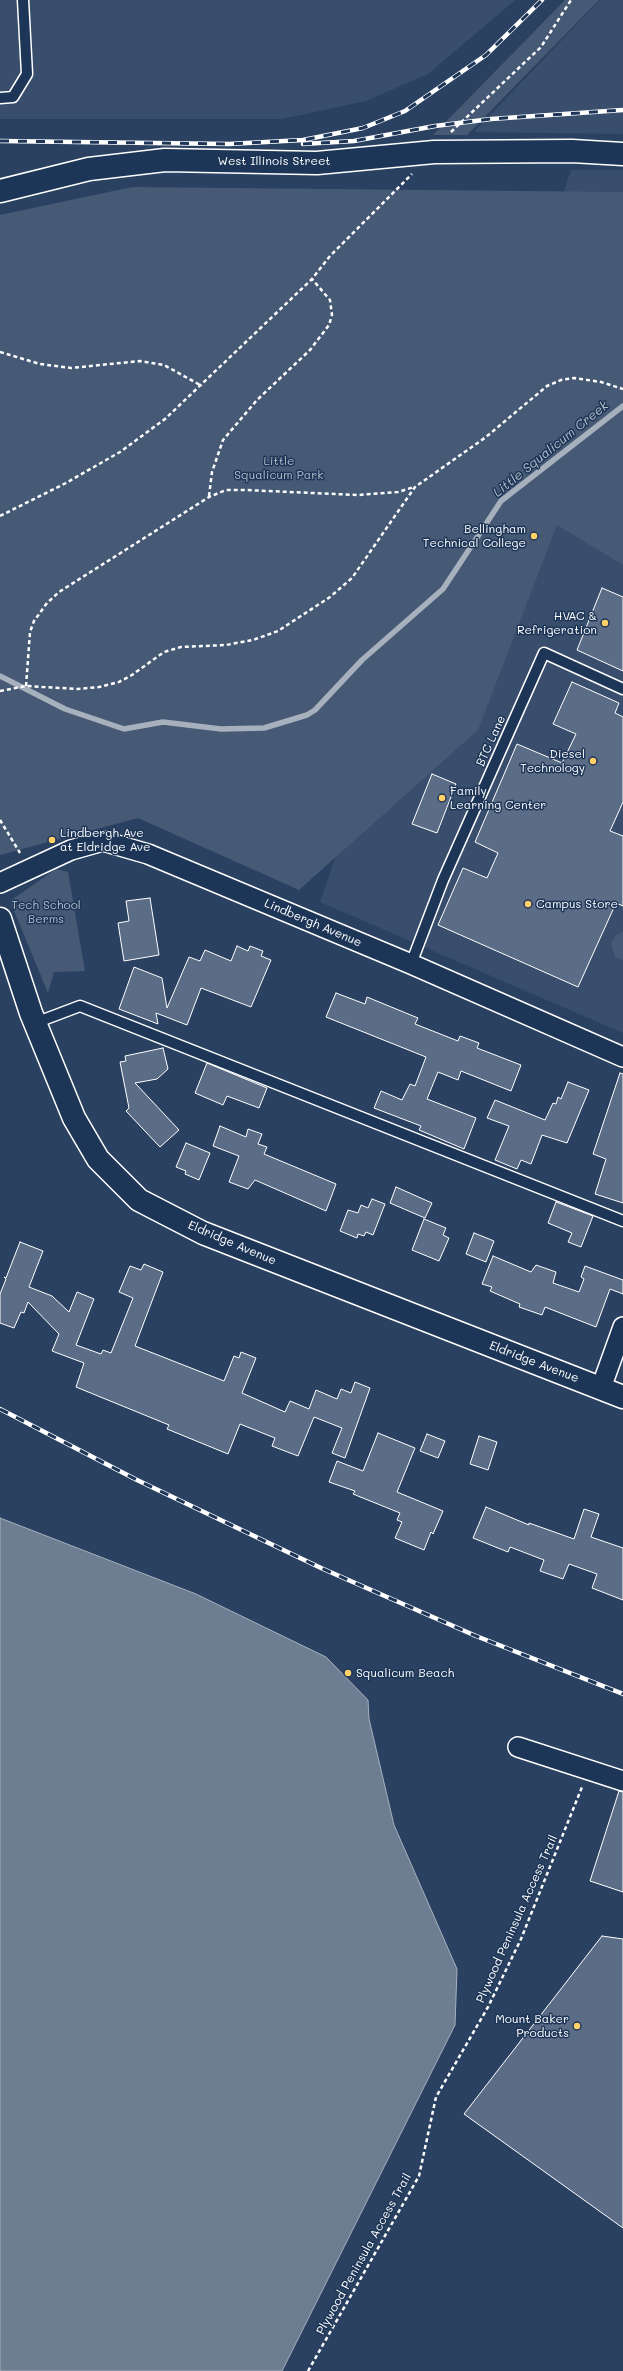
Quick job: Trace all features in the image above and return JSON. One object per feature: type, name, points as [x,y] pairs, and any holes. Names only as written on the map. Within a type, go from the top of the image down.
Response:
[{"type":"main road","name":"West Illinois Street","points":[[0,192],[89,169],[165,160],[317,163],[434,152],[572,151],[623,154]]},
{"type":"main road","name":"Eldridge Avenue","points":[[0,919],[35,1022],[74,1118],[98,1159],[139,1200],[203,1233],[623,1397]]},
{"type":"street","name":"Lindbergh Avenue","points":[[0,883],[71,850],[102,841],[148,854],[410,964],[623,1057]]},
{"type":"street","points":[[601,1388],[623,1327]]},
{"type":"street","points":[[518,1747],[623,1781]]},
{"type":"lane","points":[[0,98],[13,97],[27,74],[23,0]]},
{"type":"lane","name":"BTC Lane","points":[[410,964],[443,880],[544,652],[623,689]]},
{"type":"lane","points":[[35,1022],[80,1006],[623,1221]]},
{"type":"path","points":[[0,516],[66,483],[120,452],[165,419],[202,386],[312,279],[330,256],[434,152],[458,123],[541,47],[571,0]]},
{"type":"path","points":[[209,497],[214,467],[222,440],[257,400],[310,350],[328,325],[332,315],[330,300],[312,279]]},
{"type":"path","points":[[0,352],[40,364],[71,368],[140,361],[164,365],[202,386]]},
{"type":"path","points":[[26,686],[30,632],[34,621],[48,603],[59,592],[209,497],[226,490],[358,495],[398,492],[415,486],[486,437],[547,386],[561,380],[574,378],[601,382],[623,389]]},
{"type":"path","points":[[0,690],[26,686],[78,689],[99,687],[119,682],[132,675],[164,652],[181,647],[226,645],[253,640],[278,631],[330,597],[352,578],[415,486]]},
{"type":"path","points":[[0,820],[29,869]]},
{"type":"path","name":"Plywood Peninsula Access Trail","points":[[308,2371],[419,2176],[436,2097],[488,2007],[521,1939],[574,1811],[588,1770]]},
{"type":"shaded area","points":[[0,0],[515,0],[428,74],[366,101],[282,119],[0,119]]},
{"type":"shaded area","points":[[600,0],[623,0],[623,134],[474,132]]},
{"type":"shaded area","name":"Bellingham Technical College","points":[[571,170],[623,170],[623,1033],[320,902]]},
{"type":"shaded area","points":[[0,1518],[196,1594],[326,1657],[368,1700],[369,1719],[394,1825],[457,1969],[455,2025],[282,2371],[0,2371]]},
{"type":"green space","points":[[565,0],[599,0],[467,135],[433,135]]},
{"type":"green space","name":"Little Squalicum Park","points":[[132,187],[623,192],[623,565],[557,525],[478,730],[299,890],[138,818],[0,855],[0,215]]},
{"type":"green space","name":"Tech School Berms","points":[[56,869],[68,872],[85,971],[54,972],[48,993],[10,901]]},
{"type":"green space","points":[[623,932],[623,960],[615,957],[611,944],[616,935]]},
{"type":"building","name":"HVAC & Refrigeration","points":[[602,588],[623,597],[623,671],[577,650]]},
{"type":"building","points":[[572,682],[619,703],[615,713],[623,717],[623,802],[610,831],[623,836],[623,906],[616,903],[578,987],[438,925],[463,868],[487,878],[498,853],[475,842],[517,744],[562,763],[576,734],[553,724]]},
{"type":"building","name":"Family Learning Center","points":[[432,774],[456,784],[437,833],[412,824]]},
{"type":"building","points":[[150,898],[159,955],[124,961],[118,923],[129,921],[126,901]]},
{"type":"building","points":[[237,946],[248,951],[250,946],[263,951],[261,956],[271,960],[251,1007],[201,988],[187,1025],[156,1013],[158,1024],[119,1009],[134,967],[162,978],[167,1008],[189,957],[200,961],[205,950],[231,961]]},
{"type":"building","points":[[336,993],[365,1004],[367,997],[418,1018],[415,1024],[458,1041],[460,1036],[479,1043],[477,1048],[521,1065],[511,1091],[461,1071],[458,1080],[438,1072],[427,1099],[476,1118],[464,1149],[419,1130],[421,1126],[374,1108],[381,1091],[402,1100],[410,1084],[415,1086],[426,1057],[326,1017]]},
{"type":"building","points":[[163,1048],[168,1069],[157,1079],[135,1083],[179,1130],[160,1147],[126,1111],[129,1108],[120,1062],[126,1061],[125,1056]]},
{"type":"building","points":[[207,1063],[267,1088],[259,1108],[227,1096],[223,1105],[195,1093]]},
{"type":"building","points":[[620,1073],[623,1074],[623,1203],[595,1194],[606,1159],[593,1154]]},
{"type":"building","points":[[568,1082],[589,1090],[567,1143],[542,1135],[531,1164],[521,1160],[517,1169],[495,1160],[509,1126],[487,1118],[495,1100],[545,1120],[553,1103],[556,1104],[558,1097],[561,1099]]},
{"type":"building","points":[[220,1126],[246,1137],[248,1129],[262,1134],[258,1144],[267,1147],[264,1154],[336,1184],[326,1211],[255,1180],[248,1189],[229,1182],[239,1156],[213,1146]]},
{"type":"building","points":[[186,1143],[210,1153],[199,1180],[185,1174],[186,1171],[176,1167]]},
{"type":"building","points":[[396,1187],[432,1203],[425,1218],[390,1203]]},
{"type":"building","points":[[372,1199],[385,1204],[373,1235],[366,1232],[364,1236],[358,1234],[357,1238],[340,1231],[348,1210],[358,1213],[361,1205],[368,1208]]},
{"type":"building","points":[[556,1202],[593,1216],[581,1247],[568,1242],[572,1233],[548,1223]]},
{"type":"building","points":[[424,1219],[446,1228],[443,1235],[449,1238],[439,1261],[412,1250]]},
{"type":"building","points":[[474,1233],[494,1241],[486,1262],[466,1254]]},
{"type":"building","points":[[20,1242],[43,1251],[29,1287],[52,1296],[69,1312],[77,1292],[94,1299],[76,1345],[101,1354],[103,1350],[111,1353],[133,1298],[119,1292],[130,1266],[141,1270],[144,1264],[163,1272],[135,1346],[224,1381],[234,1356],[239,1358],[241,1352],[256,1358],[242,1393],[285,1412],[290,1401],[309,1409],[316,1390],[337,1399],[341,1389],[351,1393],[355,1382],[370,1388],[345,1458],[332,1453],[342,1428],[314,1417],[298,1456],[272,1446],[275,1438],[240,1424],[228,1454],[167,1429],[169,1425],[76,1387],[84,1363],[52,1351],[59,1334],[28,1302],[24,1313],[21,1312],[14,1328],[0,1323],[0,1294],[6,1279],[4,1277],[6,1278]]},
{"type":"building","points":[[493,1256],[531,1272],[536,1265],[556,1272],[553,1283],[579,1292],[584,1279],[581,1277],[585,1266],[623,1280],[623,1294],[610,1289],[596,1327],[545,1307],[542,1315],[519,1307],[520,1304],[490,1291],[492,1287],[482,1284]]},
{"type":"building","points":[[378,1433],[415,1448],[397,1492],[443,1511],[433,1534],[431,1532],[424,1550],[395,1538],[402,1522],[397,1520],[400,1513],[353,1494],[355,1491],[329,1482],[337,1461],[363,1471]]},
{"type":"building","points":[[427,1434],[445,1441],[438,1458],[420,1451]]},
{"type":"building","points":[[479,1436],[497,1442],[488,1470],[470,1464]]},
{"type":"building","points":[[486,1507],[529,1525],[529,1523],[574,1539],[584,1509],[599,1514],[591,1537],[623,1548],[623,1600],[592,1588],[597,1574],[569,1564],[563,1579],[540,1571],[544,1560],[510,1547],[508,1552],[473,1538]]},
{"type":"building","points":[[619,1791],[623,1792],[623,1892],[590,1881]]},
{"type":"building","name":"Mount Baker Products","points":[[602,1936],[623,1939],[623,2228],[464,2114]]},
{"type":"waterway","name":"Little Squalicum Creek","points":[[0,676],[65,709],[124,729],[163,722],[221,729],[264,728],[307,715],[315,710],[362,660],[443,589],[501,501],[623,406]]},
{"type":"railway","points":[[0,141],[229,144],[303,140],[363,128],[405,111],[486,55],[542,0]]},
{"type":"railway","points":[[303,144],[354,141],[435,126],[491,119],[623,110]]},
{"type":"railway","points":[[0,1409],[137,1480],[321,1568],[476,1636],[623,1694]]},
{"type":"place","name":"Bellingham Technical College","points":[[534,536]]},
{"type":"place","name":"HVAC & Refrigeration","points":[[605,623]]},
{"type":"place","name":"Diesel Technology","points":[[593,761]]},
{"type":"place","name":"Family Learning Center","points":[[442,798]]},
{"type":"place","name":"Lindbergh Ave at Eldridge Ave","points":[[52,840]]},
{"type":"place","name":"Campus Store","points":[[528,904]]},
{"type":"place","name":"Squalicum Beach","points":[[348,1673]]},
{"type":"place","name":"Mount Baker Products","points":[[577,2026]]}]
